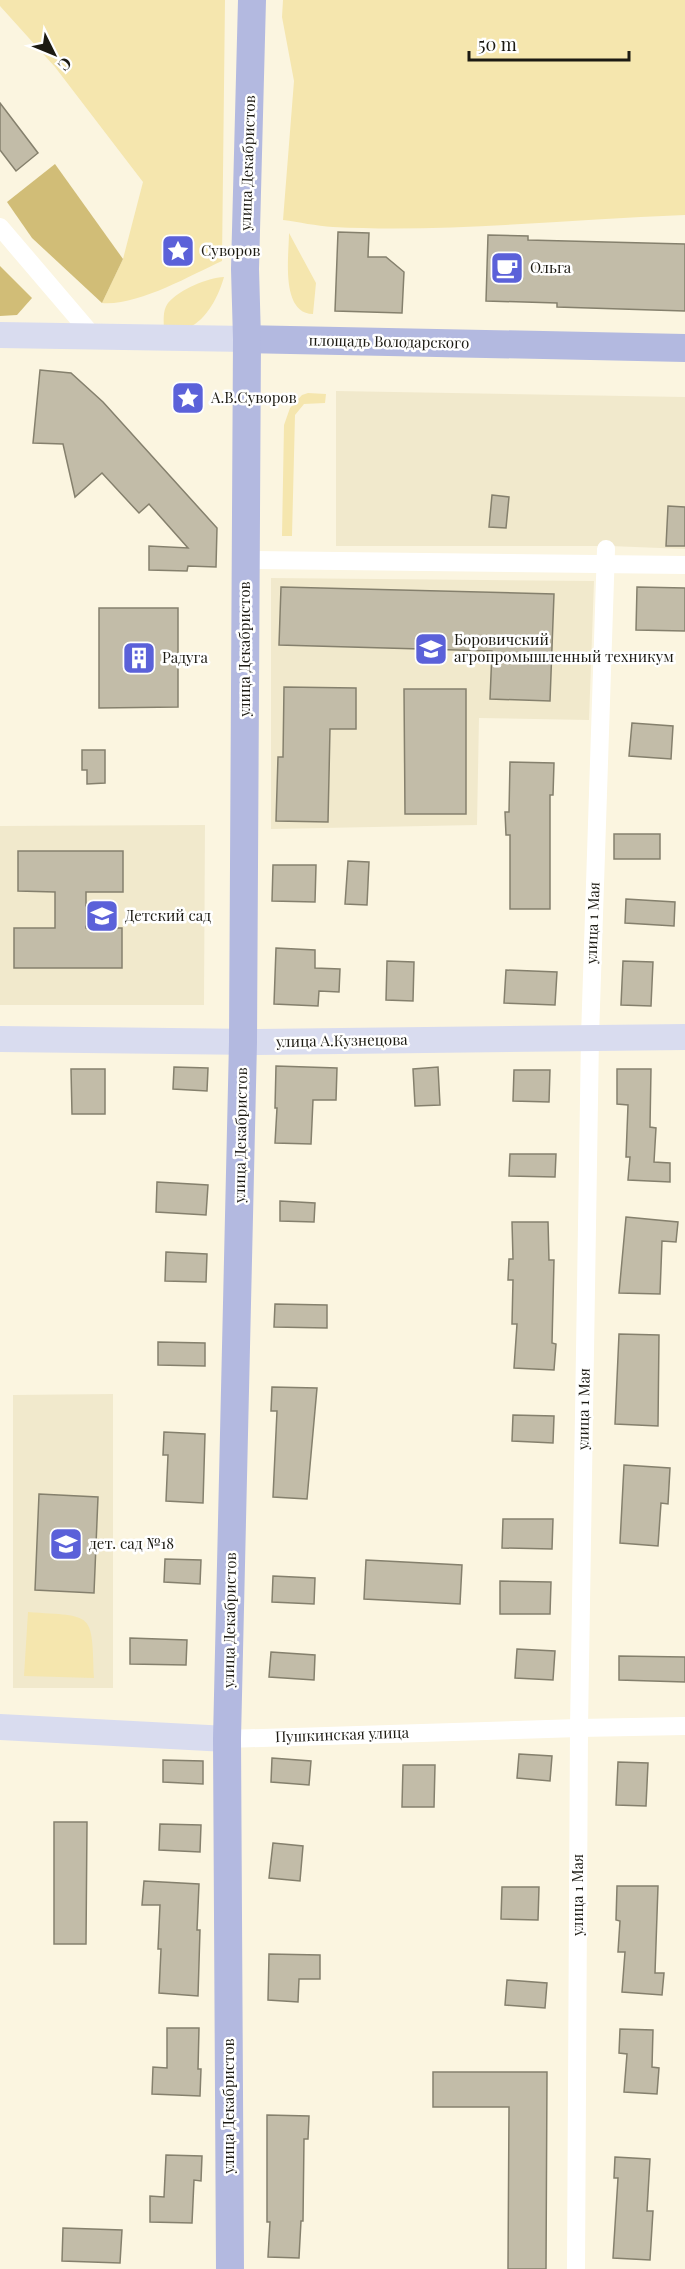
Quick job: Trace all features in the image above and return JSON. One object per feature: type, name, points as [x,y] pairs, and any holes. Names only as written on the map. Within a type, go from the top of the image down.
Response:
[{"type":"main road","name":"улица Декабристов","points":[[230,2269],[227,1739],[243,1042],[247,339],[245,269],[252,0]]},
{"type":"main road","name":"площадь Володарского","points":[[0,335],[685,348]]},
{"type":"main road","name":"улица А.Кузнецова","points":[[0,1039],[243,1042],[685,1037]]},
{"type":"main road","name":"Пушкинская улица","points":[[0,1727],[227,1739]]},
{"type":"street","points":[[0,227],[93,336]]},
{"type":"street","points":[[245,560],[605,556],[685,565]]},
{"type":"street","name":"улица 1 Мая","points":[[576,2269],[579,1728],[590,1037],[605,556]]},
{"type":"street","name":"Пушкинская улица","points":[[227,1739],[685,1726]]},
{"type":"shaded area","points":[[0,0],[225,0],[222,261],[147,295],[116,303],[102,303],[123,259],[143,182],[55,67],[0,6]]},
{"type":"shaded area","points":[[283,0],[685,0],[685,215],[421,228],[333,227],[283,220],[294,81],[282,17]]},
{"type":"shaded area","points":[[55,164],[123,259],[102,303],[32,238],[7,202]]},
{"type":"shaded area","points":[[289,233],[316,283],[313,314],[302,311],[295,304],[291,294],[288,268]]},
{"type":"shaded area","points":[[0,266],[32,298],[17,315],[0,316]]},
{"type":"shaded area","points":[[224,277],[215,299],[201,319],[188,328],[164,331],[165,309],[173,298],[194,285]]},
{"type":"shaded area","points":[[336,391],[685,397],[685,549],[610,546],[336,546]]},
{"type":"shaded area","points":[[326,394],[325,403],[304,404],[295,415],[292,536],[282,536],[284,425],[290,408],[302,395]]},
{"type":"shaded area","name":"Боровичский агропромышленный техникум","points":[[271,578],[594,581],[589,720],[479,718],[477,825],[271,829]]},
{"type":"shaded area","name":"Детский сад","points":[[205,825],[204,1005],[0,1005],[0,826]]},
{"type":"shaded area","points":[[113,1394],[113,1688],[13,1688],[13,1395]]},
{"type":"shaded area","points":[[28,1612],[66,1615],[85,1621],[90,1629],[92,1640],[94,1678],[24,1676]]},
{"type":"building","points":[[0,103],[38,153],[16,171],[0,150]]},
{"type":"building","points":[[338,232],[369,233],[368,257],[386,257],[404,272],[402,313],[335,311]]},
{"type":"building","points":[[488,235],[528,236],[528,240],[685,244],[685,311],[557,307],[557,303],[486,301]]},
{"type":"building","points":[[40,370],[71,373],[103,402],[217,528],[216,567],[188,566],[187,571],[149,570],[149,546],[188,548],[149,504],[139,513],[102,473],[75,497],[63,444],[33,443]]},
{"type":"building","points":[[492,495],[509,497],[506,528],[489,527]]},
{"type":"building","points":[[668,506],[685,507],[685,546],[666,546]]},
{"type":"building","points":[[281,587],[554,594],[550,701],[490,699],[492,651],[279,645]]},
{"type":"building","points":[[637,587],[685,588],[685,631],[636,630]]},
{"type":"building","name":"Радуга","points":[[99,608],[178,608],[178,707],[99,708]]},
{"type":"building","points":[[284,687],[356,688],[356,729],[330,729],[328,822],[276,821],[278,757],[283,757]]},
{"type":"building","points":[[404,689],[466,689],[466,814],[405,814]]},
{"type":"building","points":[[632,723],[673,726],[671,759],[629,756]]},
{"type":"building","points":[[82,750],[105,750],[105,783],[87,784],[87,770],[82,770]]},
{"type":"building","points":[[510,762],[554,763],[553,795],[550,795],[550,909],[510,909],[510,835],[506,835],[505,812],[509,812]]},
{"type":"building","points":[[614,834],[660,834],[660,859],[614,859]]},
{"type":"building","points":[[18,851],[123,851],[123,892],[86,892],[86,928],[122,928],[122,968],[14,968],[14,928],[55,928],[55,892],[18,891]]},
{"type":"building","points":[[348,861],[369,862],[367,905],[345,904]]},
{"type":"building","points":[[273,865],[316,865],[315,902],[272,901]]},
{"type":"building","points":[[626,899],[675,902],[674,926],[625,923]]},
{"type":"building","points":[[276,948],[315,950],[315,968],[340,969],[339,992],[319,991],[318,1006],[274,1004]]},
{"type":"building","points":[[387,961],[414,962],[413,1001],[386,1000]]},
{"type":"building","points":[[623,961],[653,962],[651,1006],[621,1005]]},
{"type":"building","points":[[506,970],[557,972],[555,1005],[504,1003]]},
{"type":"building","points":[[276,1066],[337,1068],[336,1100],[313,1100],[311,1144],[275,1143]]},
{"type":"building","points":[[174,1067],[208,1068],[207,1091],[173,1089]]},
{"type":"building","points":[[438,1067],[440,1105],[415,1106],[413,1069]]},
{"type":"building","points":[[71,1069],[105,1069],[105,1114],[72,1114]]},
{"type":"building","points":[[617,1069],[651,1069],[650,1127],[656,1128],[654,1162],[670,1163],[670,1182],[628,1180],[630,1157],[626,1157],[628,1105],[617,1104]]},
{"type":"building","points":[[514,1070],[550,1070],[549,1102],[513,1101]]},
{"type":"building","points":[[510,1154],[556,1154],[555,1177],[509,1176]]},
{"type":"building","points":[[157,1182],[208,1185],[206,1215],[156,1212]]},
{"type":"building","points":[[280,1201],[315,1203],[314,1222],[280,1221]]},
{"type":"building","points":[[626,1217],[678,1222],[676,1242],[662,1241],[660,1294],[619,1293]]},
{"type":"building","points":[[512,1222],[548,1222],[549,1260],[554,1260],[552,1343],[556,1344],[554,1370],[514,1368],[517,1324],[512,1324],[513,1280],[508,1280],[509,1259],[513,1259]]},
{"type":"building","points":[[166,1252],[207,1254],[206,1282],[165,1281]]},
{"type":"building","points":[[275,1304],[327,1305],[327,1328],[274,1327]]},
{"type":"building","points":[[619,1334],[659,1335],[658,1426],[615,1424]]},
{"type":"building","points":[[158,1342],[205,1343],[205,1366],[158,1365]]},
{"type":"building","points":[[272,1387],[317,1388],[307,1499],[273,1497],[277,1411],[271,1411]]},
{"type":"building","points":[[513,1415],[554,1416],[553,1443],[512,1441]]},
{"type":"building","points":[[164,1432],[205,1434],[203,1503],[166,1501],[168,1455],[163,1455]]},
{"type":"building","points":[[624,1465],[670,1468],[668,1504],[661,1503],[658,1546],[620,1543]]},
{"type":"building","name":"дет. сад №18","points":[[39,1494],[98,1497],[94,1593],[35,1590]]},
{"type":"building","points":[[503,1519],[553,1519],[552,1549],[502,1548]]},
{"type":"building","points":[[165,1559],[201,1560],[200,1584],[164,1582]]},
{"type":"building","points":[[366,1560],[462,1565],[460,1604],[364,1599]]},
{"type":"building","points":[[273,1576],[315,1578],[314,1604],[272,1602]]},
{"type":"building","points":[[500,1581],[551,1582],[550,1614],[500,1614]]},
{"type":"building","points":[[130,1638],[187,1640],[186,1665],[130,1664]]},
{"type":"building","points":[[517,1649],[555,1651],[553,1680],[515,1678]]},
{"type":"building","points":[[271,1652],[315,1655],[314,1680],[269,1677]]},
{"type":"building","points":[[619,1656],[685,1657],[685,1682],[619,1680]]},
{"type":"building","points":[[519,1754],[552,1756],[550,1781],[517,1778]]},
{"type":"building","points":[[272,1758],[311,1761],[309,1785],[271,1782]]},
{"type":"building","points":[[163,1760],[203,1761],[203,1784],[163,1782]]},
{"type":"building","points":[[618,1762],[648,1763],[646,1806],[616,1805]]},
{"type":"building","points":[[403,1765],[435,1765],[434,1807],[402,1807]]},
{"type":"building","points":[[54,1822],[87,1822],[86,1944],[54,1944]]},
{"type":"building","points":[[160,1824],[201,1825],[200,1852],[159,1850]]},
{"type":"building","points":[[273,1843],[303,1846],[300,1881],[269,1878]]},
{"type":"building","points":[[144,1881],[199,1884],[198,1996],[159,1993],[160,1905],[142,1905]]},
{"type":"building","points":[[617,1886],[658,1886],[655,1973],[664,1973],[662,1995],[622,1992],[625,1952],[618,1952],[620,1921],[616,1920]]},
{"type":"building","points":[[502,1887],[539,1887],[538,1920],[501,1919]]},
{"type":"building","points":[[269,1954],[320,1955],[320,1979],[299,1979],[298,2002],[268,2000]]},
{"type":"building","points":[[507,1980],[547,1983],[545,2008],[505,2005]]},
{"type":"building","points":[[167,2028],[199,2028],[200,2096],[152,2094],[153,2067],[167,2068]]},
{"type":"building","points":[[620,2029],[653,2030],[652,2067],[659,2068],[657,2094],[624,2092],[627,2054],[619,2053]]},
{"type":"building","points":[[433,2072],[547,2072],[546,2269],[508,2269],[509,2107],[433,2107]]},
{"type":"building","points":[[267,2115],[309,2116],[308,2139],[304,2139],[303,2221],[301,2221],[299,2258],[268,2257],[270,2222],[267,2222]]},
{"type":"building","points":[[166,2155],[202,2156],[201,2181],[194,2180],[192,2223],[150,2222],[150,2196],[164,2197]]},
{"type":"building","points":[[615,2157],[650,2159],[647,2211],[653,2211],[650,2260],[613,2258],[618,2178],[614,2178]]},
{"type":"building","points":[[63,2228],[122,2230],[120,2263],[62,2261]]},
{"type":"place","name":"Суворов","points":[[178,251]]},
{"type":"place","name":"Ольга","points":[[507,268]]},
{"type":"place","name":"А.В.Суворов","points":[[188,398]]},
{"type":"place","name":"Боровичский агропромышленный техникум","points":[[431,649]]},
{"type":"place","name":"Радуга","points":[[139,658]]},
{"type":"place","name":"Детский сад","points":[[102,916]]},
{"type":"place","name":"дет. сад №18","points":[[66,1544]]}]
